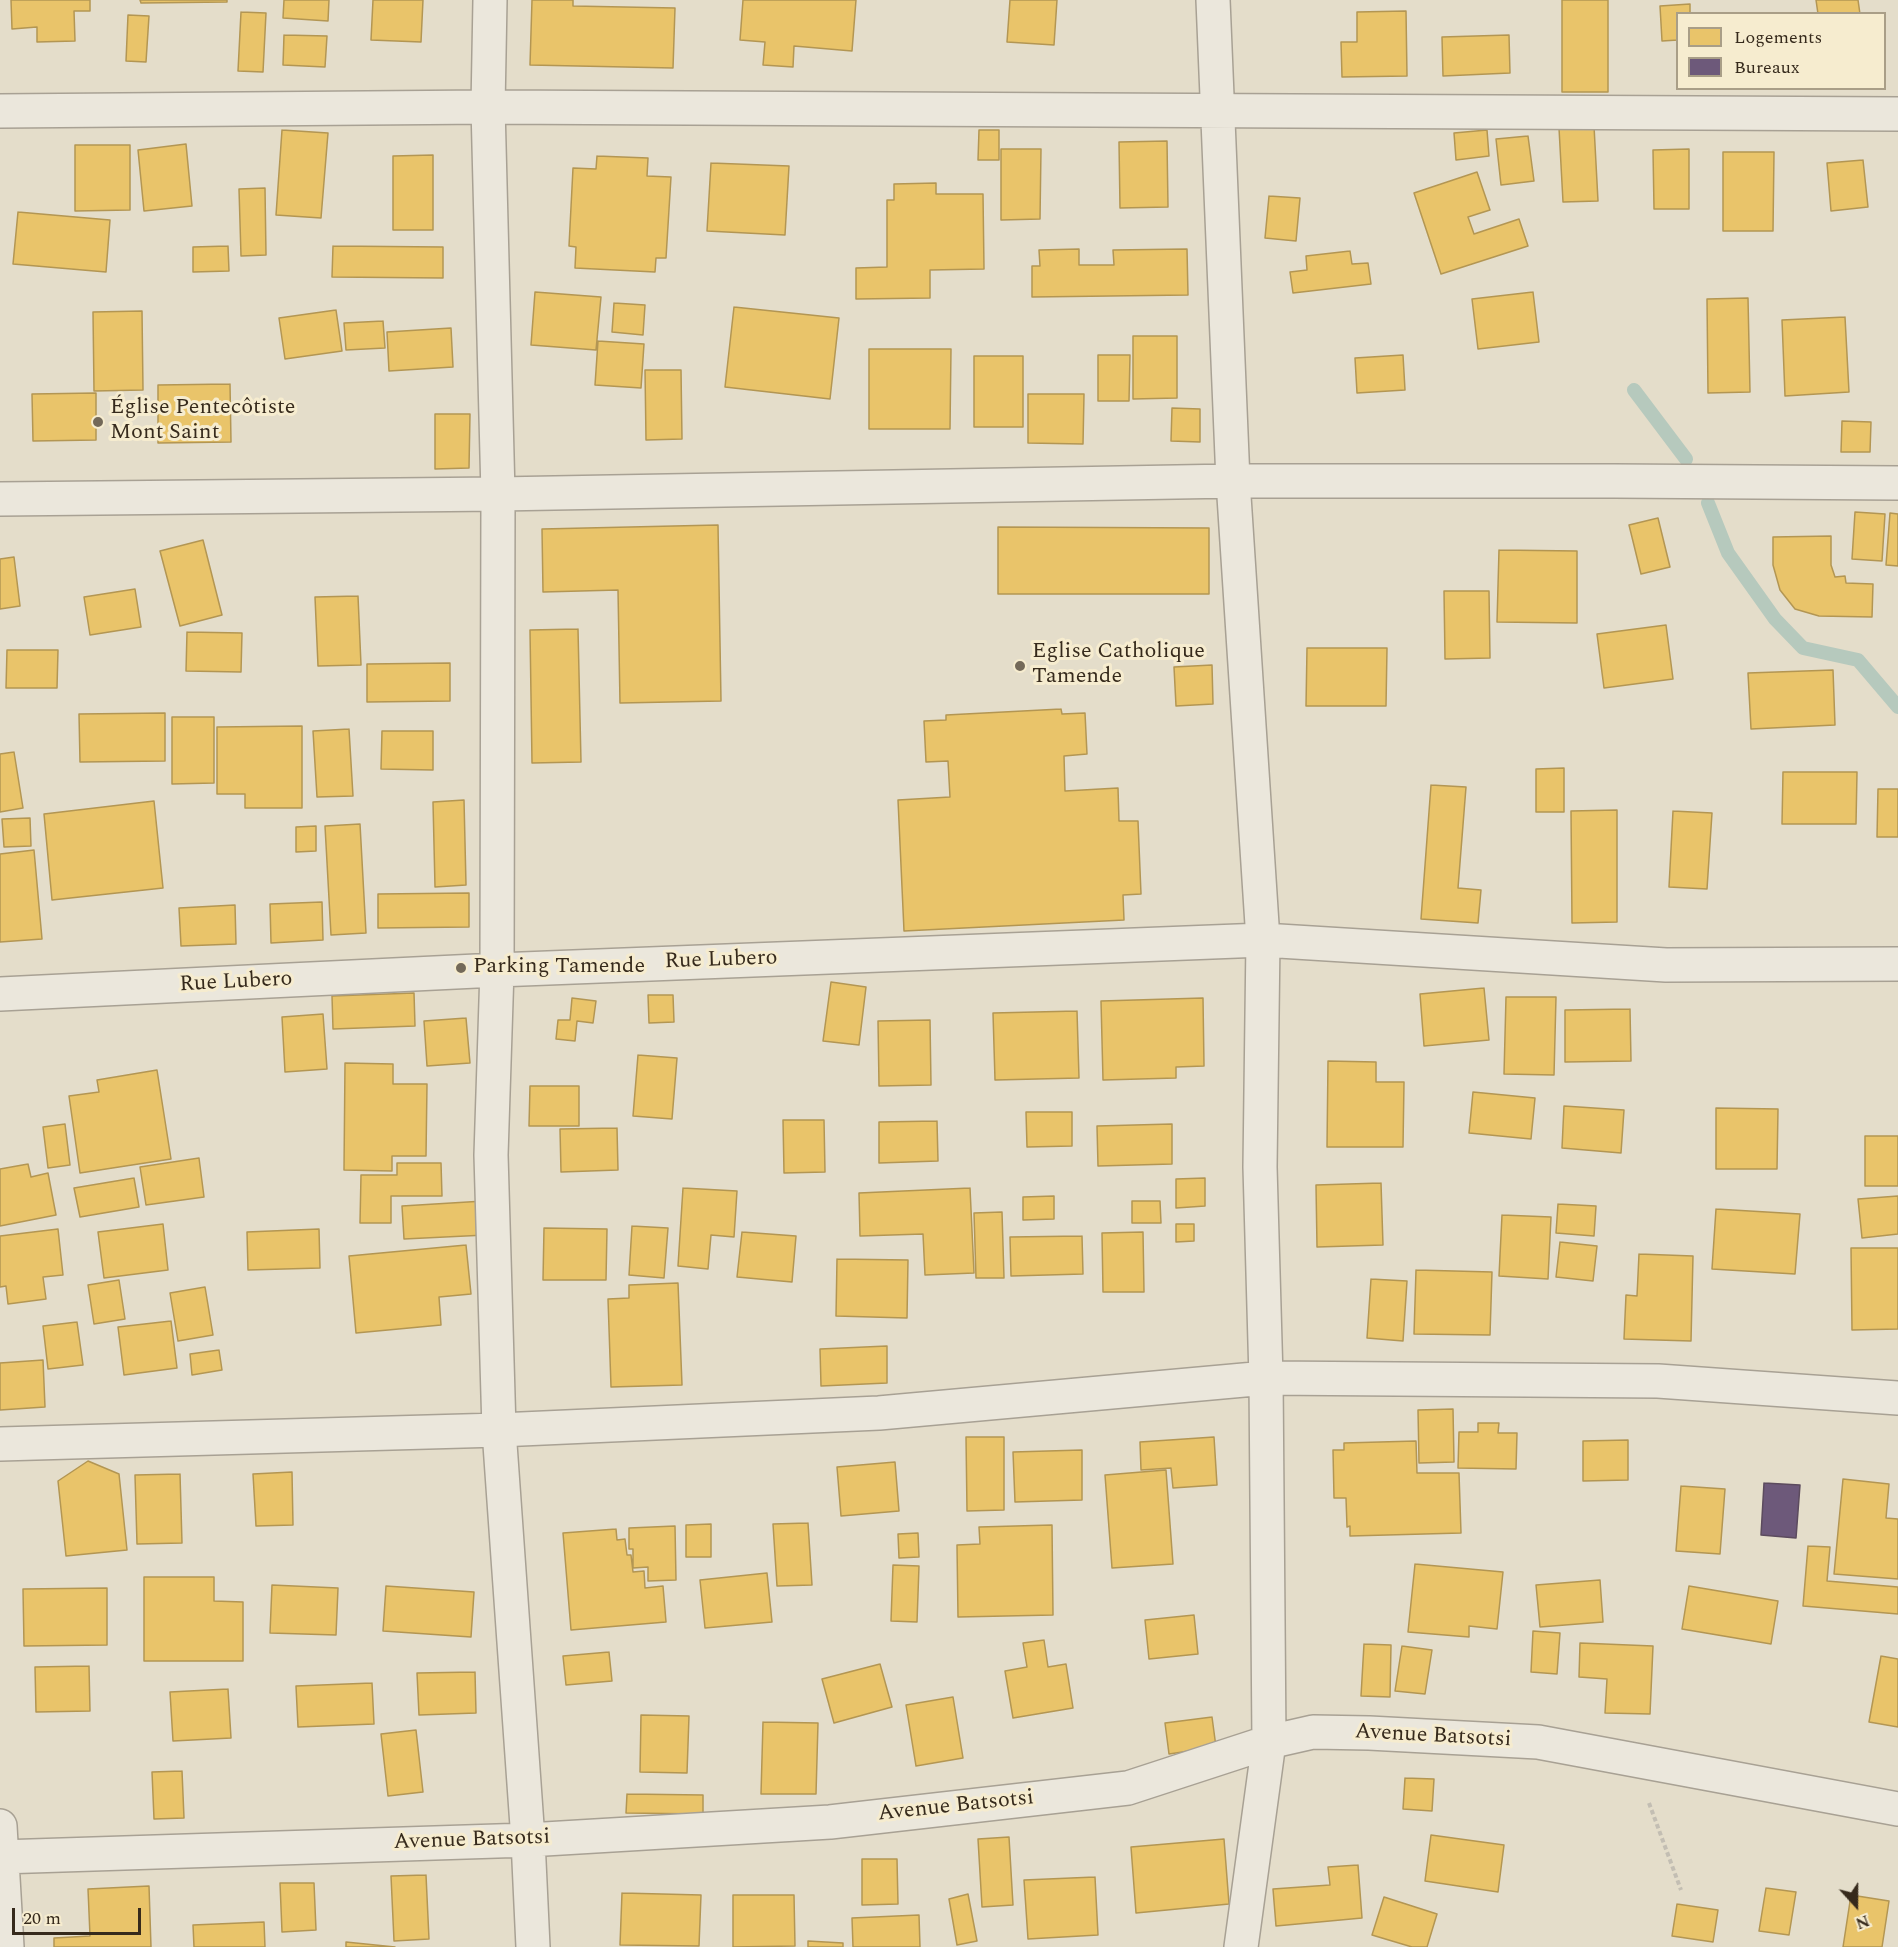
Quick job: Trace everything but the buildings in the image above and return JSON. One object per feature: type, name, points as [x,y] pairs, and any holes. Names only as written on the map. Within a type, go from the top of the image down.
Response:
[{"type":"street","points":[[490,0],[488,107],[498,494],[497,970],[491,1155],[499,1430],[528,1839],[533,1947]]},
{"type":"street","points":[[1213,0],[1233,481],[1263,940],[1260,1167],[1266,1378],[1269,1742],[1240,1947]]},
{"type":"street","points":[[0,111],[488,107],[1898,114]]},
{"type":"street","points":[[0,500],[1233,481],[1898,483]]},
{"type":"street","name":"Rue Lubero","points":[[0,994],[497,970],[1263,940],[1666,965],[1898,964]]},
{"type":"street","points":[[0,1444],[499,1430],[879,1413],[1266,1378],[1658,1381],[1898,1398]]},
{"type":"street","name":"Avenue Batsotsi","points":[[1,1847],[528,1839],[830,1821],[1128,1788],[1269,1742],[1313,1732],[1538,1742],[1898,1809]]},
{"type":"street","points":[[1,1847],[7,1947]]},
{"type":"path","points":[[1633,1759],[1682,1890]]},
{"type":"waterway","points":[[1634,390],[1686,459]]},
{"type":"waterway","points":[[1708,503],[1728,553],[1775,619],[1803,648],[1858,660],[1898,707]]},
{"type":"place","name":"Église Pentecôtiste Mont Saint","points":[[98,422]]},
{"type":"place","name":"Eglise Catholique Tamende","points":[[1020,666]]},
{"type":"place","name":"Parking Tamende","points":[[461,968]]}]
